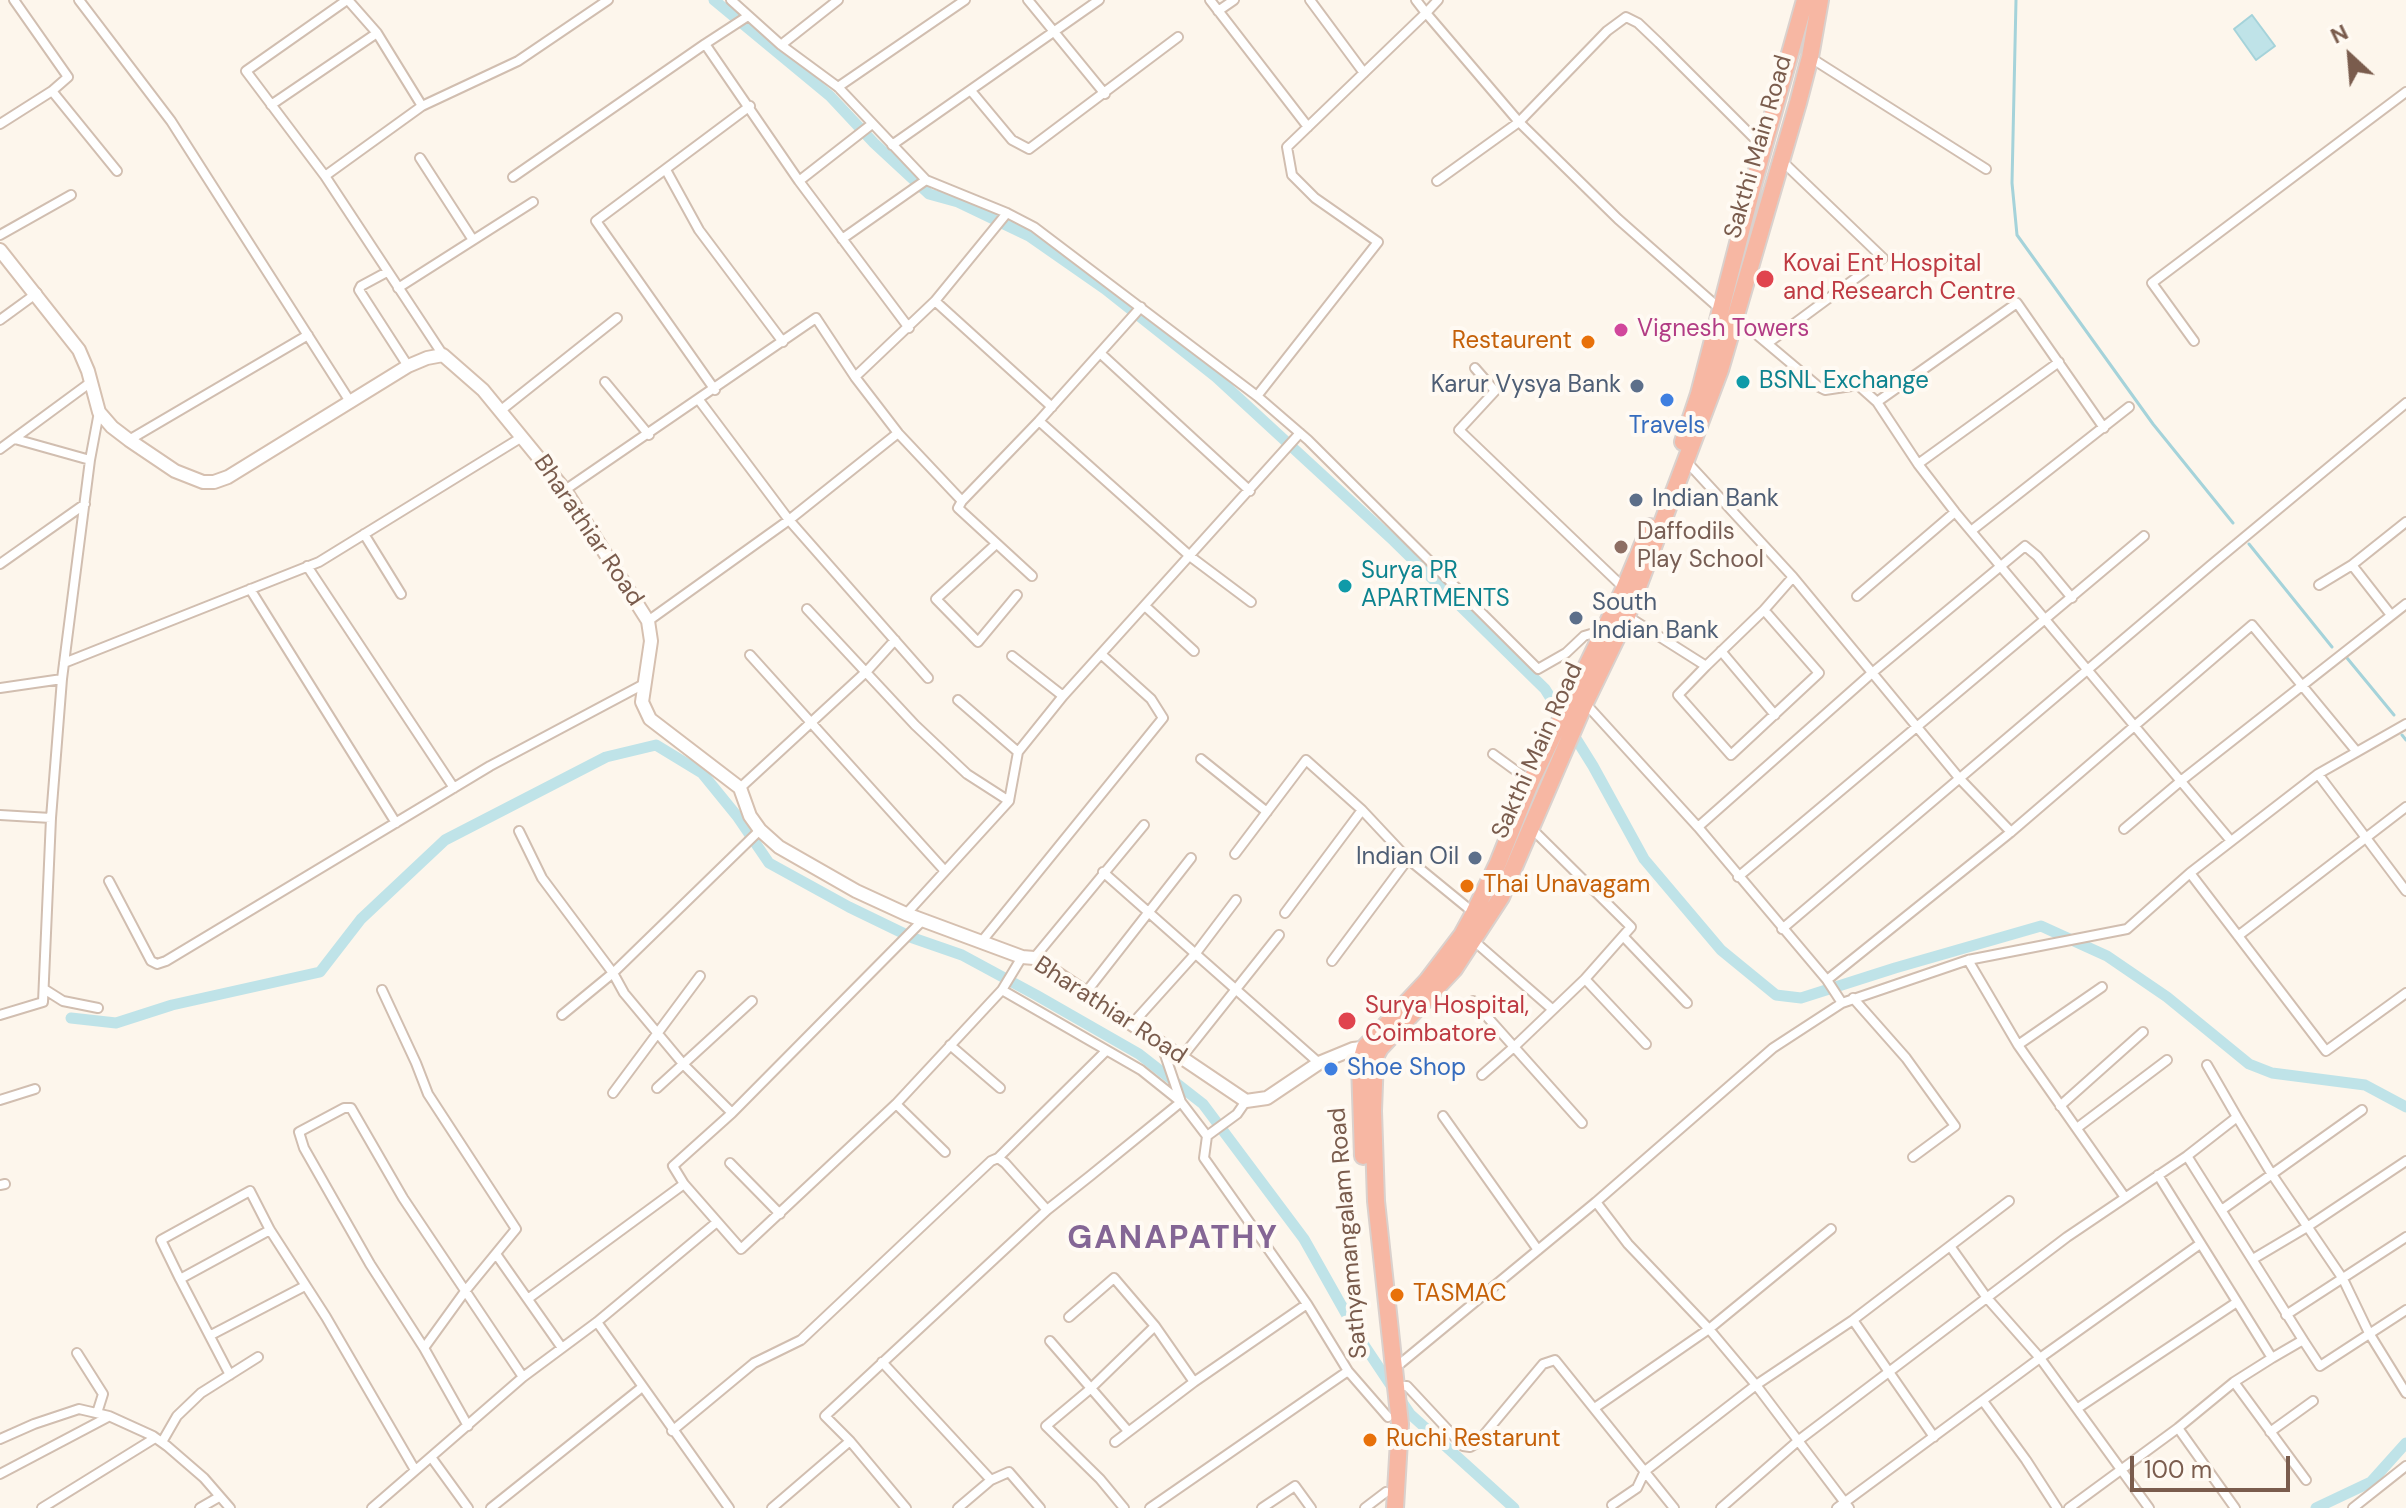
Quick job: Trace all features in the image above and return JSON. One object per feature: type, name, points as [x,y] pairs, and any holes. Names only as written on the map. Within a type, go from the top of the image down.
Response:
[{"type":"highway","points":[[1395,1508],[1395,1368],[1376,1201],[1372,1047],[1427,981],[1474,913],[1550,741],[1580,701],[1604,630],[1624,589],[1683,441],[1728,315],[1764,147],[1805,0]]},
{"type":"highway","name":"Sakthi Main Road","points":[[1372,1047],[1454,969],[1501,897],[1580,701],[1627,616],[1720,370],[1728,315],[1781,160],[1810,57],[1820,0]]},
{"type":"highway","name":"Sathyamangalam Road","points":[[1372,1047],[1360,1065],[1360,1089],[1366,1211],[1383,1346],[1394,1403],[1385,1500]]},
{"type":"main road","points":[[0,250],[79,350],[99,412],[112,427],[175,471],[203,482],[214,482],[351,403],[408,366],[443,355]]},
{"type":"main road","name":"Bharathiar Road","points":[[443,355],[483,390],[565,490],[648,621],[651,641],[642,702],[650,719],[740,788],[750,816],[760,831],[779,847],[856,891],[906,914],[1025,958],[1087,991],[1246,1101]]},
{"type":"main road","points":[[1246,1101],[1267,1098],[1319,1063],[1372,1047]]},
{"type":"street","points":[[0,124],[52,91],[68,77],[14,0]]},
{"type":"street","points":[[79,0],[171,121],[351,403]]},
{"type":"street","points":[[422,106],[377,33],[347,0],[246,71],[325,176],[443,355]]},
{"type":"street","points":[[325,176],[422,106],[518,61],[608,0]]},
{"type":"street","points":[[731,0],[781,45],[838,87],[926,180],[1034,227],[1257,396],[1300,434],[1538,669],[1566,653],[1584,636],[1604,630]]},
{"type":"street","points":[[781,45],[838,0]]},
{"type":"street","points":[[838,87],[965,0]]},
{"type":"street","points":[[1028,0],[1105,94]]},
{"type":"street","points":[[892,145],[972,92],[1099,0]]},
{"type":"street","points":[[1210,0],[1308,127]]},
{"type":"street","points":[[1218,11],[1234,0]]},
{"type":"street","points":[[1310,0],[1364,73]]},
{"type":"street","points":[[1416,0],[1519,122],[1618,219],[1728,315],[1825,390],[1858,385],[1877,402],[1918,464],[1955,512],[2231,841]]},
{"type":"street","points":[[1257,396],[1378,242],[1315,198],[1292,175],[1287,147],[1438,0]]},
{"type":"street","points":[[513,177],[747,17]]},
{"type":"street","points":[[1437,181],[1519,122],[1607,31],[1626,17],[1638,23],[1764,147]]},
{"type":"street","points":[[271,105],[377,33]]},
{"type":"street","points":[[972,92],[1012,140],[1029,149],[1178,37]]},
{"type":"street","points":[[705,44],[799,181],[909,328]]},
{"type":"street","points":[[1810,57],[1986,169]]},
{"type":"street","points":[[52,91],[117,171]]},
{"type":"street","points":[[2194,341],[2152,283],[2406,92]]},
{"type":"street","points":[[715,390],[596,221],[750,106]]},
{"type":"street","points":[[799,181],[872,124]]},
{"type":"street","points":[[420,158],[473,240]]},
{"type":"street","points":[[1768,343],[1883,258],[1781,160]]},
{"type":"street","points":[[666,170],[699,230],[783,342]]},
{"type":"street","points":[[842,239],[926,180]]},
{"type":"street","points":[[0,235],[71,195]]},
{"type":"street","points":[[398,288],[533,202]]},
{"type":"street","points":[[855,377],[935,301],[1007,213]]},
{"type":"street","points":[[387,272],[359,290],[408,366]]},
{"type":"street","points":[[0,320],[37,293]]},
{"type":"street","points":[[935,301],[1052,407]]},
{"type":"street","points":[[1877,402],[2017,303],[2104,428]]},
{"type":"street","points":[[1032,576],[958,508],[1140,307]]},
{"type":"street","points":[[500,411],[617,318]]},
{"type":"street","points":[[565,490],[816,318],[855,377],[898,433],[962,501]]},
{"type":"street","points":[[129,440],[308,335]]},
{"type":"street","points":[[1100,353],[1250,491]]},
{"type":"street","points":[[1918,464],[2059,362]]},
{"type":"street","points":[[1475,368],[1495,391],[1459,430],[1624,589]]},
{"type":"street","points":[[0,449],[91,382]]},
{"type":"street","points":[[605,382],[649,435]]},
{"type":"street","points":[[699,400],[789,520],[928,678]]},
{"type":"street","points":[[1782,929],[2406,403]]},
{"type":"street","points":[[1971,531],[2129,407]]},
{"type":"street","points":[[0,1015],[43,1002],[51,818],[62,679],[99,412]]},
{"type":"street","points":[[1039,421],[1191,557],[1251,602]]},
{"type":"street","points":[[648,621],[789,520],[898,433]]},
{"type":"street","points":[[906,914],[1009,801],[1018,752],[1063,696],[1300,434]]},
{"type":"street","points":[[64,663],[307,566],[522,437]]},
{"type":"street","points":[[15,439],[90,460]]},
{"type":"street","points":[[1687,462],[1793,577],[1960,779],[2011,832]]},
{"type":"street","points":[[0,564],[85,504]]},
{"type":"street","points":[[1857,596],[1955,512]]},
{"type":"street","points":[[2319,585],[2352,565],[2406,522]]},
{"type":"street","points":[[364,534],[401,594]]},
{"type":"street","points":[[1738,877],[2144,536]]},
{"type":"street","points":[[995,545],[936,599],[978,642],[1017,595]]},
{"type":"street","points":[[1698,827],[1872,673],[2025,546],[2072,598]]},
{"type":"street","points":[[2352,565],[2391,615]]},
{"type":"street","points":[[307,566],[454,788]]},
{"type":"street","points":[[1764,610],[1819,673],[1731,755],[1678,695],[1793,577]]},
{"type":"street","points":[[250,589],[396,823]]},
{"type":"street","points":[[2124,829],[2406,604]]},
{"type":"street","points":[[1145,606],[1194,651]]},
{"type":"street","points":[[807,609],[915,725],[967,774],[1009,801]]},
{"type":"street","points":[[1627,616],[1706,666]]},
{"type":"street","points":[[1827,981],[2011,832],[2252,625],[2357,752]]},
{"type":"street","points":[[740,788],[867,671],[895,640]]},
{"type":"street","points":[[1721,651],[1775,715]]},
{"type":"street","points":[[982,941],[1163,718],[1151,699],[1101,654]]},
{"type":"street","points":[[750,655],[944,870]]},
{"type":"street","points":[[1012,656],[1063,696]]},
{"type":"street","points":[[0,688],[62,679]]},
{"type":"street","points":[[109,881],[151,961],[157,964],[166,961],[490,766],[644,684]]},
{"type":"street","points":[[958,700],[1018,752]]},
{"type":"street","points":[[1580,701],[1698,827],[1842,1002]]},
{"type":"street","points":[[1395,1368],[1596,1202],[1773,1048],[1842,1002],[1968,960],[2127,929],[2190,873],[2318,774],[2406,724]]},
{"type":"street","points":[[1493,754],[1531,781]]},
{"type":"street","points":[[1201,759],[1267,812]]},
{"type":"street","points":[[1235,854],[1306,760],[1362,810],[1408,859],[1474,913]]},
{"type":"street","points":[[2318,774],[2406,891]]},
{"type":"street","points":[[2238,936],[2406,807]]},
{"type":"street","points":[[1285,913],[1362,810]]},
{"type":"street","points":[[0,815],[51,818]]},
{"type":"street","points":[[922,920],[732,1113],[673,1166],[684,1184],[741,1249],[896,1104],[1002,990],[1025,958],[1144,825]]},
{"type":"street","points":[[1482,1075],[1585,979],[1631,927],[1529,827]]},
{"type":"street","points":[[519,831],[542,878],[613,973],[624,993],[684,1065],[732,1113]]},
{"type":"street","points":[[562,1015],[613,973],[760,831]]},
{"type":"street","points":[[1087,991],[1191,858]]},
{"type":"street","points":[[1332,961],[1408,859]]},
{"type":"street","points":[[1103,872],[1319,1063]]},
{"type":"street","points":[[2190,873],[2326,1051],[2406,993]]},
{"type":"street","points":[[1133,1023],[1196,953],[1236,900]]},
{"type":"street","points":[[1182,1057],[1279,935]]},
{"type":"street","points":[[1623,936],[1687,1003]]},
{"type":"street","points":[[1474,941],[1552,1009]]},
{"type":"street","points":[[1968,960],[2018,1045],[2124,1196]]},
{"type":"street","points":[[613,1093],[700,976]]},
{"type":"street","points":[[1585,979],[1646,1044]]},
{"type":"street","points":[[2018,1045],[2102,987]]},
{"type":"street","points":[[44,989],[63,1001],[98,1008]]},
{"type":"street","points":[[382,990],[428,1094],[516,1229],[424,1348]]},
{"type":"street","points":[[1002,990],[1141,1070],[1181,1102],[1207,1136],[1204,1158],[1307,1304],[1348,1371],[1394,1403],[1407,1386],[1463,1446],[1477,1443],[1543,1364],[1555,1360],[1596,1407],[1674,1508]]},
{"type":"street","points":[[1853,998],[1906,1058],[1955,1126],[1913,1157]]},
{"type":"street","points":[[657,1088],[752,1001]]},
{"type":"street","points":[[1473,1001],[1582,1123]]},
{"type":"street","points":[[2060,1106],[2143,1032]]},
{"type":"street","points":[[950,1045],[1000,1088]]},
{"type":"street","points":[[1162,1045],[1181,1102]]},
{"type":"street","points":[[672,1431],[754,1363],[801,1340],[983,1168],[998,1158],[1106,1051]]},
{"type":"street","points":[[2077,1128],[2167,1060]]},
{"type":"street","points":[[2207,1065],[2271,1173],[2343,1279],[2369,1333],[2406,1393]]},
{"type":"street","points":[[0,1100],[35,1089]]},
{"type":"street","points":[[1207,1136],[1237,1114],[1246,1101]]},
{"type":"street","points":[[906,1508],[825,1416],[1047,1210],[1181,1102]]},
{"type":"street","points":[[896,1104],[945,1152]]},
{"type":"street","points":[[468,1426],[424,1348],[370,1264],[304,1148],[299,1132],[344,1108],[351,1108],[403,1198],[523,1377]]},
{"type":"street","points":[[2223,1209],[2362,1110]]},
{"type":"street","points":[[1443,1116],[1538,1250]]},
{"type":"street","points":[[1721,1508],[1799,1440],[1889,1371],[2124,1196],[2187,1156],[2237,1117]]},
{"type":"street","points":[[2187,1156],[2320,1366],[2406,1310]]},
{"type":"street","points":[[998,1158],[1047,1210]]},
{"type":"street","points":[[2253,1259],[2406,1161]]},
{"type":"street","points":[[730,1163],[780,1214]]},
{"type":"street","points":[[2158,1175],[2272,1358]]},
{"type":"street","points":[[529,1298],[684,1184]]},
{"type":"street","points":[[230,1375],[161,1240],[250,1191],[270,1230],[415,1470]]},
{"type":"street","points":[[1612,1505],[1637,1488],[1645,1471],[1756,1385],[1853,1320],[2009,1201]]},
{"type":"street","points":[[1596,1202],[1628,1244],[1709,1329],[1756,1385],[1799,1440],[1843,1506],[2040,1358],[2200,1244]]},
{"type":"street","points":[[372,1508],[523,1377],[597,1322],[717,1222]]},
{"type":"street","points":[[1596,1407],[1709,1329],[1831,1229]]},
{"type":"street","points":[[180,1279],[270,1230]]},
{"type":"street","points":[[2286,1315],[2406,1237]]},
{"type":"street","points":[[1950,1246],[1987,1298],[2040,1358],[2078,1408],[2149,1508]]},
{"type":"street","points":[[496,1254],[562,1348]]},
{"type":"street","points":[[1069,1317],[1114,1278],[1155,1326],[1194,1382]]},
{"type":"street","points":[[211,1335],[305,1286]]},
{"type":"street","points":[[2078,1408],[2237,1302]]},
{"type":"street","points":[[1115,1442],[1194,1382],[1307,1304]]},
{"type":"street","points":[[1853,1320],[1934,1437]]},
{"type":"street","points":[[597,1322],[729,1508]]},
{"type":"street","points":[[1124,1508],[1100,1479],[1046,1426],[1089,1390],[1155,1326]]},
{"type":"street","points":[[2069,1508],[2178,1428],[2234,1382],[2303,1340]]},
{"type":"street","points":[[1050,1341],[1089,1390],[1128,1431]]},
{"type":"street","points":[[77,1353],[103,1394],[97,1413]]},
{"type":"street","points":[[42,1508],[158,1440],[201,1393],[258,1357]]},
{"type":"street","points":[[882,1362],[991,1480]]},
{"type":"street","points":[[1150,1508],[1348,1371]]},
{"type":"street","points":[[2234,1382],[2306,1480]]},
{"type":"street","points":[[491,1508],[641,1388]]},
{"type":"street","points":[[1983,1401],[2057,1508]]},
{"type":"street","points":[[2270,1432],[2313,1401]]},
{"type":"street","points":[[0,1439],[79,1409],[109,1416],[158,1440],[204,1478],[230,1508]]},
{"type":"street","points":[[0,1474],[109,1416]]},
{"type":"street","points":[[2178,1428],[2235,1508]]},
{"type":"street","points":[[772,1508],[850,1441]]},
{"type":"street","points":[[431,1457],[468,1508]]},
{"type":"street","points":[[2355,1507],[2406,1466]]},
{"type":"street","points":[[958,1508],[991,1480],[1009,1472],[1040,1508]]},
{"type":"street","points":[[1262,1508],[1295,1486],[1311,1508]]},
{"type":"street","points":[[200,1508],[219,1497]]},
{"type":"street","points":[[1365,1508],[1385,1500]]},
{"type":"water","points":[[2252,15],[2275,46],[2256,60],[2234,29]]},
{"type":"waterway","points":[[714,0],[830,96],[874,143],[929,194],[958,202],[1029,236],[1105,289],[1216,377],[1394,541],[1545,689],[1593,766],[1644,859],[1721,950],[1776,995],[1801,998],[2041,926],[2107,956],[2167,997],[2249,1064],[2272,1073],[2365,1085],[2406,1107]]},
{"type":"waterway","points":[[2016,0],[2012,183],[2017,235],[2153,424],[2233,523]]},
{"type":"waterway","points":[[2249,544],[2332,647]]},
{"type":"waterway","points":[[2347,658],[2394,715]]},
{"type":"waterway","points":[[2402,735],[2406,740]]},
{"type":"waterway","points":[[71,1018],[116,1023],[172,1005],[320,972],[361,919],[445,840],[606,757],[656,745],[702,773],[769,863],[849,907],[913,938],[962,955],[1036,995],[1139,1054],[1203,1104],[1304,1239],[1362,1342],[1410,1414],[1514,1508]]},
{"type":"waterway","points":[[2316,1508],[2371,1482],[2406,1443]]},
{"type":"place","name":"Kovai Ent Hospital and Research Centre","points":[[1765,279]]},
{"type":"place","name":"Vignesh Towers","points":[[1621,330]]},
{"type":"place","name":"Restaurent","points":[[1588,342]]},
{"type":"place","name":"BSNL Exchange","points":[[1743,382]]},
{"type":"place","name":"Karur Vysya Bank","points":[[1637,386]]},
{"type":"place","name":"Travels","points":[[1667,400]]},
{"type":"place","name":"Indian Bank","points":[[1636,500]]},
{"type":"place","name":"Daffodils Play School","points":[[1621,547]]},
{"type":"place","name":"Surya PR APARTMENTS","points":[[1345,586]]},
{"type":"place","name":"South Indian Bank","points":[[1576,618]]},
{"type":"place","name":"Indian Oil","points":[[1475,858]]},
{"type":"place","name":"Thai Unavagam","points":[[1467,886]]},
{"type":"place","name":"Surya Hospital, Coimbatore","points":[[1347,1021]]},
{"type":"place","name":"Shoe Shop","points":[[1331,1069]]},
{"type":"place","name":"TASMAC","points":[[1397,1295]]},
{"type":"place","name":"Ruchi Restarunt","points":[[1370,1440]]},
{"type":"district","name":"GANAPATHY","points":[[1173,1240]]}]
